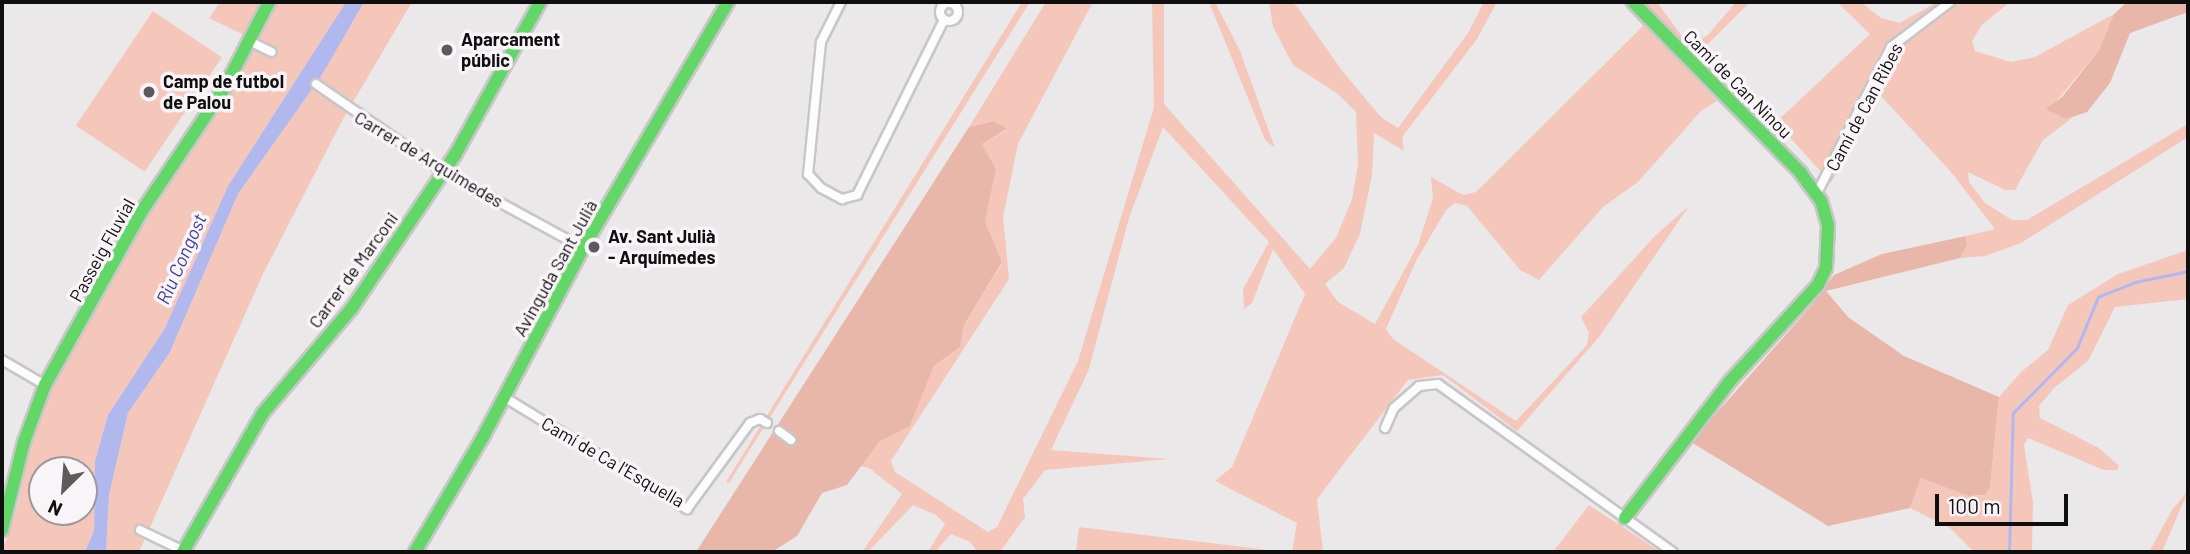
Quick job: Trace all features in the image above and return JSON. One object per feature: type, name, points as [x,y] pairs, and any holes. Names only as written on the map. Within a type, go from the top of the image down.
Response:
[{"type":"street","name":"Passeig Fluvial","points":[[2,530],[24,442],[45,385],[140,214],[218,97],[269,2]]},
{"type":"street","name":"Carrer de Marconi","points":[[184,552],[263,413],[352,308],[442,171],[540,2]]},
{"type":"street","name":"Avinguda Sant Julià","points":[[415,552],[504,397],[583,248],[728,2]]},
{"type":"street","points":[[841,2],[821,42],[808,174],[821,188],[842,199],[856,195],[944,20]]},
{"type":"street","name":"Camí de Can Ninou","points":[[1633,2],[1817,193]]},
{"type":"street","name":"Camí de Can Ribes","points":[[1817,193],[1891,47],[1950,2]]},
{"type":"street","points":[[944,3],[954,5],[959,13],[953,21],[944,20],[940,12],[944,3]]},
{"type":"street","points":[[249,41],[272,52]]},
{"type":"street","name":"Carrer de Arquimedes","points":[[316,84],[442,171],[583,248]]},
{"type":"street","points":[[1625,518],[1731,380],[1822,280],[1828,225],[1817,193]]},
{"type":"street","points":[[2,360],[32,381],[45,385]]},
{"type":"street","points":[[1385,428],[1394,408],[1419,386],[1438,384],[1673,552]]},
{"type":"street","name":"Camí de Ca l'Esquella","points":[[504,397],[687,509],[750,423],[760,419],[767,423]]},
{"type":"street","points":[[779,431],[791,440]]},
{"type":"street","points":[[140,530],[184,552]]},
{"type":"shaded area","points":[[220,2],[346,2],[228,186],[165,328],[108,415],[96,456],[28,456],[28,526],[94,526],[85,552],[2,552],[18,504],[31,439],[51,389],[147,213],[191,154],[254,40],[209,18]]},
{"type":"shaded area","points":[[364,2],[412,2],[343,119],[263,274],[139,552],[106,552],[109,495],[128,413],[170,352],[238,194],[322,75]]},
{"type":"shaded area","points":[[1022,2],[1030,2],[729,483],[726,482]]},
{"type":"shaded area","points":[[1046,2],[1093,2],[1018,144],[1003,217],[1009,279],[891,461],[895,472],[988,532],[997,527],[1078,361],[1154,107],[1152,2],[1164,2],[1164,104],[1310,269],[1336,238],[1352,199],[1358,165],[1356,112],[1338,94],[1293,65],[1273,27],[1269,2],[1292,2],[1343,72],[1381,117],[1398,128],[1468,33],[1484,2],[1497,2],[1477,39],[1402,137],[1404,151],[1374,133],[1372,175],[1360,234],[1344,268],[1325,284],[1338,302],[1375,324],[1418,245],[1433,198],[1431,177],[1463,195],[1476,192],[1643,26],[1622,2],[1657,2],[1684,39],[1693,43],[1708,35],[1736,2],[1750,2],[1685,67],[1717,101],[1701,111],[1638,182],[1603,207],[1539,280],[1520,270],[1467,206],[1455,203],[1446,210],[1416,261],[1386,329],[1393,339],[1516,421],[1587,345],[1589,333],[1581,317],[1655,236],[1689,206],[1599,337],[1517,431],[1443,375],[1408,380],[1317,499],[1323,552],[1292,552],[1297,523],[1215,481],[1232,467],[1305,294],[1273,249],[1252,303],[1244,309],[1243,289],[1269,242],[1163,127],[1129,218],[1089,369],[1051,450],[1169,459],[1045,470],[1023,499],[1025,517],[1000,552],[978,552],[970,542],[951,534],[935,552],[928,552],[945,524],[936,515],[913,505],[868,552],[862,552],[902,494],[869,468],[859,466],[879,442],[910,426],[934,366],[960,347],[964,325],[1002,263],[985,222],[996,169],[982,144],[1007,130],[994,121],[969,127]]},
{"type":"shaded area","points":[[1209,2],[1215,2],[1240,51],[1275,148],[1265,140]]},
{"type":"shaded area","points":[[1837,2],[1861,2],[1881,18],[1900,23],[1937,2],[2010,2],[1982,25],[1972,41],[1975,51],[2011,62],[2035,57],[2114,14],[2099,50],[2054,104],[2066,119],[2072,118],[2043,140],[2015,190],[2005,190],[1968,172],[1969,182],[1985,203],[2012,220],[2027,220],[2188,124],[2188,137],[2021,243],[1985,256],[1960,258],[1967,245],[1966,236],[1995,229],[1951,172],[1879,94],[1831,183],[1776,122],[1870,34]]},
{"type":"shaded area","points":[[2188,2],[2188,12],[2130,33],[2110,83],[2087,112],[2066,119],[2046,109],[2062,97],[2099,50],[2114,14],[2125,4]]},
{"type":"shaded area","name":"Camp de futbol de Palou","points":[[153,11],[222,57],[145,172],[76,125]]},
{"type":"shaded area","points":[[994,121],[1007,129],[982,144],[996,169],[985,222],[1002,262],[964,325],[960,347],[934,366],[910,426],[879,442],[847,485],[822,493],[797,536],[772,552],[696,552],[969,127]]},
{"type":"shaded area","points":[[1966,236],[1967,245],[1960,258],[1826,291],[1848,317],[1904,356],[1999,397],[1990,487],[1985,495],[1968,496],[1921,478],[1910,508],[1828,526],[1691,442],[1813,304],[1834,275],[1882,254]]},
{"type":"shaded area","points":[[2188,250],[2188,299],[2115,307],[2088,361],[2054,388],[2039,406],[2040,418],[2099,448],[2119,466],[2117,470],[2104,470],[2028,438],[2024,445],[2033,503],[2032,552],[1974,552],[1950,528],[1910,508],[1921,478],[1968,496],[1981,496],[1990,487],[1999,397],[2021,372],[2048,350],[2068,305],[2118,274]]},
{"type":"shaded area","points":[[2188,491],[2162,552],[2149,552],[2172,510]]},
{"type":"shaded area","points":[[1589,505],[1632,533],[1660,552],[1553,552]]},
{"type":"shaded area","points":[[1079,527],[1284,552],[1076,552]]},
{"type":"water","points":[[346,2],[364,2],[322,75],[238,194],[170,352],[128,413],[109,495],[106,552],[85,552],[94,526],[98,526],[96,456],[108,415],[165,328],[228,186]]},
{"type":"waterway","points":[[2009,552],[2013,413],[2077,348],[2098,297],[2135,282],[2188,271]]},
{"type":"traffic: fast","points":[[2,530],[24,442],[45,385],[140,214],[225,87],[269,2]]},
{"type":"traffic: fast","points":[[183,552],[263,413],[352,308],[455,155],[540,2]]},
{"type":"traffic: fast","points":[[415,552],[483,437],[583,248],[728,2]]},
{"type":"traffic: fast","points":[[1625,518],[1731,380],[1818,285],[1826,268],[1828,225],[1821,201],[1801,173],[1633,2]]},
{"type":"place","name":"Aparcament públic","points":[[447,50]]},
{"type":"place","name":"Camp de futbol de Palou","points":[[149,92]]},
{"type":"place","name":"Av. Sant Julià - Arquímedes","points":[[594,247]]},
{"type":"water label","name":"Riu Congost","points":[[181,259]]}]
